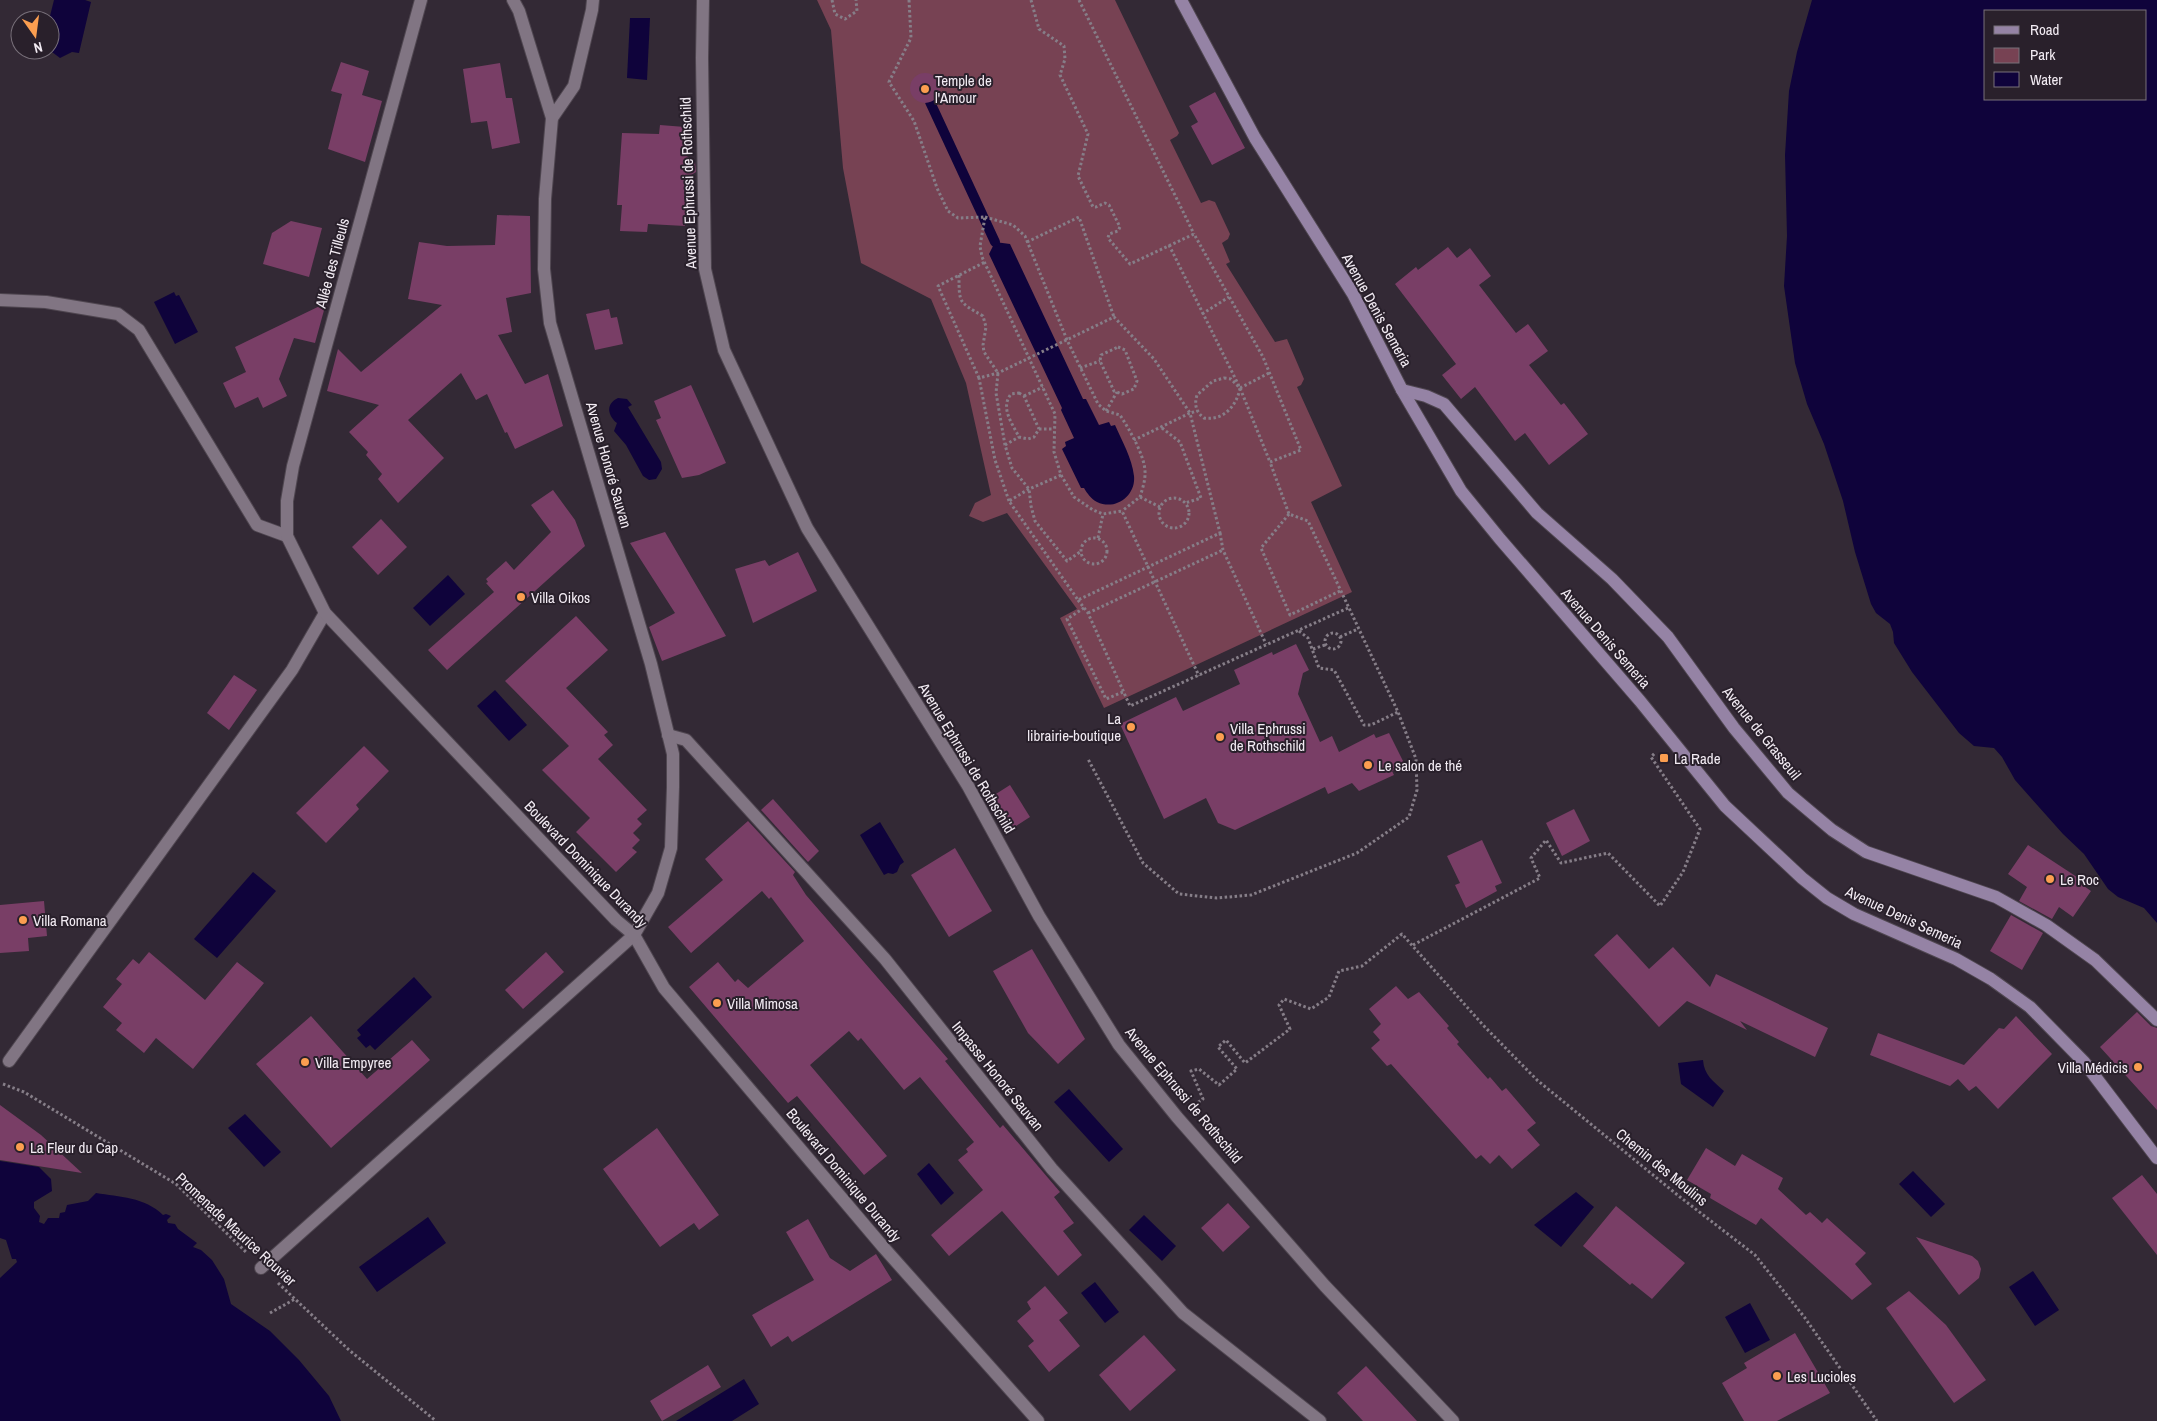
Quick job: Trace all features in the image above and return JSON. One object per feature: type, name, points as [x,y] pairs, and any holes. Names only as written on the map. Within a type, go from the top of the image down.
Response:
[{"type":"main road","name":"Avenue Denis Semeria","points":[[1181,0],[1255,138],[1353,294],[1402,390],[1461,491],[1640,701],[1725,806],[1802,878],[1827,898],[1854,914],[1956,959],[1991,979],[2030,1007],[2084,1062],[2157,1158]]},
{"type":"main road","name":"Avenue de Grasseuil","points":[[1402,390],[1426,396],[1444,404],[1537,513],[1612,579],[1668,637],[1734,728],[1788,792],[1832,830],[1866,852],[1996,897],[2046,925],[2095,960],[2157,1020]]},
{"type":"street","name":"Allée des Tilleuls","points":[[287,536],[287,502],[293,466],[421,0]]},
{"type":"street","points":[[513,0],[520,10],[552,118]]},
{"type":"street","name":"Avenue Honoré Sauvan","points":[[261,1268],[634,935],[658,893],[671,848],[673,754],[651,664],[550,324],[544,269],[545,199],[552,118],[574,86],[593,0]]},
{"type":"street","name":"Avenue Ephrussi de Rothschild","points":[[703,0],[705,268],[724,350],[807,528],[968,786],[1039,916],[1114,1037],[1177,1117],[1325,1286],[1453,1421]]},
{"type":"street","points":[[0,300],[46,302],[118,314],[139,330],[257,525],[287,536]]},
{"type":"street","name":"Boulevard Dominique Durandy","points":[[287,536],[325,613],[616,920],[634,935],[664,988],[884,1248],[1038,1421]]},
{"type":"street","points":[[9,1062],[292,670],[325,613]]},
{"type":"street","name":"Impasse Honoré Sauvan","points":[[668,735],[686,740],[885,959],[1052,1169],[1183,1313],[1320,1421]]},
{"type":"path","points":[[832,0],[835,14],[846,19],[857,11],[856,0]]},
{"type":"path","points":[[909,0],[912,38],[889,82],[914,121],[937,188],[948,211],[958,218],[985,217],[1012,225],[1025,236],[1067,340],[1098,404],[1106,411],[1120,415],[1134,440],[1145,466],[1146,475],[1140,497],[1122,511],[1103,514],[1093,510],[1074,497],[1061,475],[1054,452],[1055,414],[984,262],[980,246],[985,217]]},
{"type":"path","points":[[1031,0],[1039,29],[1064,46],[1065,59],[1060,75],[1088,134],[1078,176],[1093,206],[1096,207],[1105,203],[1109,205],[1120,227],[1118,231],[1109,234],[1108,238],[1130,264],[1194,234]]},
{"type":"path","points":[[1079,0],[1194,234],[1270,373],[1301,450],[1270,462]]},
{"type":"path","points":[[1027,242],[1079,217],[1114,317],[1154,359],[1190,413],[1223,550],[1266,644]]},
{"type":"path","points":[[1088,759],[1143,863],[1179,894],[1217,898],[1251,895],[1357,853],[1409,817],[1417,790],[1416,759],[1398,712],[1308,521],[1289,514],[1240,388],[1169,245]]},
{"type":"path","points":[[984,262],[938,286],[979,378],[995,460],[1009,501],[1088,613],[1130,706],[1348,608]]},
{"type":"path","points":[[959,275],[961,299],[966,307],[984,316],[986,327],[983,345],[984,352],[998,373],[996,393],[1005,445],[1012,468],[1029,490],[1030,506],[1035,521],[1067,561],[1080,552]]},
{"type":"path","points":[[1202,314],[1229,297]]},
{"type":"path","points":[[979,378],[998,373],[1114,317]]},
{"type":"path","points":[[1118,347],[1125,350],[1137,381],[1134,388],[1122,394],[1114,391],[1100,362],[1101,355],[1118,347]]},
{"type":"path","points":[[1080,368],[1100,362]]},
{"type":"path","points":[[1240,388],[1270,373]]},
{"type":"path","points":[[1224,378],[1232,380],[1240,388],[1238,400],[1219,417],[1204,418],[1197,411],[1195,400],[1197,395],[1213,382],[1224,378]]},
{"type":"path","points":[[1024,396],[1043,387]]},
{"type":"path","points":[[1106,411],[1117,392]]},
{"type":"path","points":[[1019,437],[1005,408],[1006,400],[1011,394],[1019,393],[1024,396],[1039,429]]},
{"type":"path","points":[[1134,440],[1197,411]]},
{"type":"path","points":[[1162,428],[1180,442],[1201,498],[1185,503]]},
{"type":"path","points":[[1005,445],[1019,437],[1028,439],[1034,437],[1039,429]]},
{"type":"path","points":[[1039,429],[1054,429]]},
{"type":"path","points":[[1009,501],[1061,475]]},
{"type":"path","points":[[1140,497],[1160,507]]},
{"type":"path","points":[[1172,498],[1185,503],[1189,512],[1189,518],[1183,526],[1168,528],[1164,525],[1159,516],[1160,507],[1172,498]]},
{"type":"path","points":[[1122,511],[1199,676]]},
{"type":"path","points":[[1098,538],[1103,514]]},
{"type":"path","points":[[1289,514],[1261,548],[1290,615],[1340,591]]},
{"type":"path","points":[[1078,600],[1220,532]]},
{"type":"path","points":[[1098,538],[1107,547],[1106,556],[1104,560],[1096,564],[1088,563],[1080,552],[1082,544],[1085,540],[1098,538]]},
{"type":"path","points":[[1088,613],[1223,550]]},
{"type":"path","points":[[1084,608],[1067,619],[1106,700],[1123,692]]},
{"type":"path","points":[[1340,637],[1358,629]]},
{"type":"path","points":[[1299,631],[1308,638],[1319,668],[1334,670],[1364,725],[1371,725],[1398,712]]},
{"type":"path","points":[[1335,633],[1340,637],[1341,643],[1337,648],[1330,649],[1325,645],[1325,639],[1329,634],[1335,633]]},
{"type":"path","points":[[1313,649],[1325,645]]},
{"type":"path","points":[[1177,1117],[1203,1099],[1191,1071],[1199,1068],[1219,1085],[1237,1069],[1218,1047],[1226,1040],[1245,1063],[1290,1029],[1279,1005],[1284,999],[1312,1009],[1329,997],[1338,971],[1362,966],[1402,934],[1413,945],[1540,878],[1531,858],[1546,840],[1561,863],[1608,853],[1660,906],[1683,872],[1700,829],[1651,757],[1669,739]]},
{"type":"path","name":"Chemin des Moulins","points":[[1413,945],[1483,1025],[1538,1080],[1680,1197],[1755,1255],[1805,1318],[1877,1421]]},
{"type":"path","name":"Promenade Maurice Rouvier","points":[[0,1084],[24,1092],[176,1184],[261,1268],[349,1350],[436,1421]]},
{"type":"path","points":[[270,1313],[295,1299]]},
{"type":"green space","points":[[817,0],[1115,0],[1179,133],[1170,140],[1201,203],[1209,200],[1215,202],[1230,234],[1228,239],[1222,243],[1230,262],[1226,264],[1275,342],[1287,339],[1304,379],[1301,385],[1297,387],[1342,486],[1311,502],[1352,592],[1104,708],[1060,618],[1077,609],[1007,513],[983,522],[969,516],[975,503],[991,495],[966,383],[931,299],[861,263],[843,168],[831,30]]},
{"type":"water","points":[[54,0],[85,0],[91,2],[79,53],[72,52],[60,58],[60,10],[52,10]]},
{"type":"water","points":[[1812,0],[2157,0],[2157,923],[2144,908],[2118,897],[2108,889],[2084,854],[2063,834],[2015,780],[2002,757],[1994,748],[1974,746],[1959,733],[1912,672],[1894,643],[1890,624],[1876,613],[1871,604],[1855,552],[1843,501],[1824,444],[1807,404],[1795,363],[1784,286],[1787,236],[1785,155],[1789,91],[1797,52]]},
{"type":"water","points":[[630,18],[650,18],[647,80],[627,78]]},
{"type":"water","points":[[995,242],[1010,244],[1083,399],[1086,399],[1099,425],[1109,422],[1111,426],[1115,425],[1129,456],[1134,476],[1132,489],[1118,503],[1104,504],[1091,498],[1084,488],[1081,488],[1062,449],[1066,446],[1065,442],[1074,438],[1061,410],[1062,408],[989,254]]},
{"type":"water","points":[[174,292],[176,296],[179,295],[198,332],[175,344],[154,302]]},
{"type":"water","points":[[618,398],[627,399],[632,405],[628,407],[661,462],[662,469],[656,479],[649,480],[643,476],[626,445],[614,431],[617,423],[609,410],[611,403]]},
{"type":"water","points":[[448,575],[465,594],[430,626],[413,608]]},
{"type":"water","points":[[495,690],[527,725],[509,741],[477,706]]},
{"type":"water","points":[[880,822],[904,862],[900,865],[897,872],[893,874],[888,873],[884,875],[860,835]]},
{"type":"water","points":[[253,872],[276,891],[217,958],[194,939]]},
{"type":"water","points":[[414,977],[432,997],[375,1050],[370,1045],[366,1048],[357,1038],[361,1035],[357,1030]]},
{"type":"water","points":[[1703,1060],[1707,1074],[1724,1091],[1713,1107],[1681,1084],[1678,1063]]},
{"type":"water","points":[[1069,1089],[1123,1149],[1109,1162],[1054,1102]]},
{"type":"water","points":[[245,1114],[281,1152],[264,1167],[228,1128]]},
{"type":"water","points":[[0,1161],[39,1167],[51,1179],[52,1191],[34,1202],[34,1208],[40,1216],[39,1222],[44,1224],[48,1218],[59,1218],[60,1213],[65,1212],[67,1205],[88,1201],[96,1193],[140,1201],[163,1215],[171,1216],[167,1220],[168,1223],[175,1224],[178,1229],[197,1243],[193,1247],[201,1250],[212,1260],[224,1279],[231,1304],[270,1331],[299,1360],[329,1396],[341,1421],[0,1421],[0,1278],[17,1262],[16,1259],[12,1259],[6,1240],[0,1238]]},
{"type":"water","points":[[929,1163],[954,1193],[941,1205],[917,1174]]},
{"type":"water","points":[[1913,1171],[1945,1204],[1931,1217],[1899,1184]]},
{"type":"water","points":[[1576,1192],[1594,1207],[1561,1247],[1534,1225]]},
{"type":"water","points":[[1144,1215],[1176,1246],[1162,1261],[1129,1230]]},
{"type":"water","points":[[428,1217],[446,1243],[377,1292],[359,1267]]},
{"type":"water","points":[[2033,1271],[2059,1310],[2035,1326],[2009,1287]]},
{"type":"water","points":[[1095,1282],[1119,1312],[1105,1323],[1081,1293]]},
{"type":"water","points":[[1750,1303],[1770,1340],[1745,1353],[1725,1317]]},
{"type":"water","points":[[744,1379],[759,1404],[732,1421],[676,1421]]},
{"type":"building","points":[[341,62],[369,71],[362,95],[382,101],[365,162],[328,149],[342,94],[331,91]]},
{"type":"building","points":[[500,63],[506,98],[512,98],[520,143],[492,149],[487,121],[471,123],[463,69]]},
{"type":"building","name":"Temple de l'Amour","points":[[925,73],[935,78],[940,88],[935,98],[925,103],[915,98],[910,88],[915,78]]},
{"type":"building","points":[[1215,92],[1245,148],[1212,165],[1191,126],[1198,122],[1189,106]]},
{"type":"building","points":[[660,125],[685,127],[684,154],[695,162],[696,172],[686,178],[685,226],[648,224],[647,232],[620,231],[622,205],[617,205],[622,133],[659,134]]},
{"type":"building","points":[[497,215],[530,216],[531,293],[506,298],[512,332],[498,335],[525,384],[548,374],[563,426],[515,449],[507,432],[505,433],[487,394],[476,400],[461,373],[408,420],[444,458],[398,503],[378,479],[382,474],[366,455],[368,452],[349,432],[379,405],[327,391],[338,349],[361,372],[442,305],[408,299],[419,242],[447,246],[495,245]]},
{"type":"building","points":[[291,221],[322,228],[309,277],[263,264],[272,233]]},
{"type":"building","points":[[1448,247],[1457,258],[1470,248],[1491,276],[1479,285],[1516,333],[1528,324],[1548,351],[1529,365],[1561,405],[1564,403],[1588,434],[1549,465],[1525,433],[1515,441],[1475,387],[1461,399],[1442,375],[1456,364],[1395,284],[1416,267],[1418,270]]},
{"type":"building","points":[[326,303],[315,343],[294,338],[279,379],[287,396],[263,408],[258,397],[235,408],[223,383],[246,372],[235,347]]},
{"type":"building","points":[[609,309],[611,318],[617,317],[623,344],[595,350],[586,314]]},
{"type":"building","points":[[691,385],[726,463],[699,475],[682,478],[656,420],[661,418],[654,401]]},
{"type":"building","points":[[553,490],[575,520],[585,546],[447,670],[428,650],[494,592],[486,583],[488,582],[486,579],[506,561],[514,570],[551,532],[531,505]]},
{"type":"building","points":[[381,519],[407,547],[378,575],[352,547]]},
{"type":"building","points":[[665,532],[726,636],[662,661],[649,627],[675,613],[630,543]]},
{"type":"building","points":[[798,552],[817,591],[753,623],[735,569],[765,560],[769,566]]},
{"type":"building","points":[[576,616],[608,650],[566,688],[608,732],[604,735],[613,745],[598,759],[647,810],[637,819],[642,824],[633,833],[640,840],[632,848],[637,852],[616,872],[576,832],[590,818],[542,770],[569,746],[505,681]]},
{"type":"building","name":"Villa Ephrussi de Rothschild","points":[[1296,644],[1309,670],[1303,673],[1298,694],[1320,742],[1332,736],[1339,752],[1374,734],[1376,738],[1389,733],[1405,765],[1392,771],[1394,775],[1359,791],[1352,783],[1328,794],[1325,787],[1235,830],[1218,823],[1206,798],[1164,819],[1120,724],[1176,697],[1183,711],[1240,684],[1234,670],[1272,652],[1273,655]]},
{"type":"building","points":[[234,675],[257,690],[229,730],[207,713]]},
{"type":"building","points":[[364,746],[389,771],[356,805],[359,809],[326,843],[296,813]]},
{"type":"building","points":[[1010,785],[1030,817],[1005,833],[985,801]]},
{"type":"building","points":[[773,799],[819,851],[808,862],[761,810]]},
{"type":"building","points":[[1574,809],[1590,841],[1562,856],[1546,823]]},
{"type":"building","points":[[748,821],[795,872],[793,875],[806,895],[948,1059],[945,1061],[1000,1128],[1003,1125],[1060,1192],[1054,1197],[1074,1223],[1063,1231],[1082,1255],[1058,1276],[1002,1211],[949,1256],[931,1235],[983,1190],[958,1160],[968,1152],[966,1149],[974,1142],[920,1077],[904,1090],[861,1038],[858,1041],[849,1031],[810,1065],[887,1156],[864,1175],[797,1096],[788,1103],[689,987],[718,962],[735,982],[738,979],[748,988],[804,941],[771,897],[769,899],[762,891],[691,953],[668,927],[723,880],[705,859]]},
{"type":"building","points":[[1482,840],[1502,883],[1495,886],[1497,891],[1466,908],[1455,885],[1460,883],[1447,856]]},
{"type":"building","name":"Le Roc","points":[[2028,845],[2083,881],[2081,884],[2091,891],[2073,917],[2059,907],[2052,919],[2019,901],[2027,887],[2008,874]]},
{"type":"building","points":[[955,848],[992,911],[949,937],[911,875]]},
{"type":"building","name":"Villa Romana","points":[[44,901],[47,936],[28,938],[29,951],[0,953],[0,905]]},
{"type":"building","points":[[2011,915],[2043,933],[2022,970],[1990,951]]},
{"type":"building","points":[[1617,934],[1649,969],[1673,947],[1710,987],[1716,974],[1828,1028],[1815,1057],[1740,1021],[1747,1030],[1687,1001],[1659,1027],[1594,955]]},
{"type":"building","points":[[1032,949],[1085,1039],[1058,1064],[1028,1033],[993,971]]},
{"type":"building","points":[[149,952],[205,1000],[237,962],[264,983],[193,1069],[156,1038],[144,1053],[116,1030],[122,1023],[103,1007],[122,984],[116,979],[133,959],[139,964]]},
{"type":"building","points":[[546,952],[564,972],[523,1009],[505,990]]},
{"type":"building","points":[[1396,986],[1408,999],[1419,992],[1449,1026],[1447,1028],[1459,1042],[1457,1044],[1488,1079],[1490,1077],[1502,1091],[1506,1088],[1536,1123],[1527,1130],[1540,1145],[1512,1169],[1499,1155],[1490,1164],[1481,1155],[1476,1159],[1391,1064],[1387,1066],[1371,1048],[1380,1040],[1373,1032],[1381,1024],[1369,1009]]},
{"type":"building","name":"Villa Médicis","points":[[2137,1012],[2151,1026],[2157,1028],[2157,1110],[2100,1047]]},
{"type":"building","name":"Villa Empyree","points":[[311,1016],[367,1079],[412,1040],[430,1060],[331,1148],[256,1064]]},
{"type":"building","points":[[2016,1016],[2052,1054],[1998,1109],[1976,1086],[1969,1091],[1958,1079],[1950,1086],[1870,1055],[1878,1033],[1964,1065],[1999,1028],[2004,1029]]},
{"type":"building","name":"La Fleur du Cap","points":[[0,1105],[41,1135],[82,1173],[0,1160]]},
{"type":"building","points":[[657,1128],[719,1215],[699,1230],[694,1223],[660,1247],[603,1169]]},
{"type":"building","points":[[1706,1148],[1735,1166],[1742,1154],[1783,1178],[1778,1189],[1806,1215],[1810,1212],[1822,1223],[1827,1218],[1866,1253],[1855,1264],[1872,1284],[1852,1300],[1761,1218],[1756,1225],[1710,1198],[1711,1194],[1687,1180]]},
{"type":"building","points":[[2142,1175],[2157,1194],[2157,1255],[2112,1198]]},
{"type":"building","points":[[1228,1203],[1250,1227],[1223,1252],[1201,1228]]},
{"type":"building","points":[[1616,1206],[1685,1263],[1652,1299],[1632,1283],[1630,1285],[1583,1246]]},
{"type":"building","points":[[808,1219],[830,1258],[850,1271],[876,1254],[892,1280],[792,1342],[788,1336],[771,1347],[752,1315],[814,1280],[786,1232]]},
{"type":"building","points":[[1916,1237],[1972,1256],[1978,1261],[1981,1269],[1979,1278],[1959,1295]]},
{"type":"building","points":[[1045,1286],[1068,1313],[1059,1320],[1080,1346],[1049,1372],[1028,1346],[1034,1341],[1017,1321],[1031,1309],[1027,1302]]},
{"type":"building","points":[[1909,1291],[1946,1325],[1986,1380],[1954,1403],[1886,1308]]},
{"type":"building","name":"Les Lucioles","points":[[1795,1333],[1830,1393],[1777,1421],[1744,1421],[1722,1383],[1747,1368],[1744,1363]]},
{"type":"building","points":[[1144,1335],[1176,1370],[1130,1411],[1099,1375]]},
{"type":"building","points":[[708,1365],[721,1387],[662,1421],[650,1401]]},
{"type":"building","points":[[1366,1366],[1417,1421],[1363,1421],[1337,1393]]},
{"type":"waterway","points":[[930,102],[995,242]]},
{"type":"place","name":"Temple de l'Amour","points":[[925,89]]},
{"type":"place","name":"Villa Oikos","points":[[521,597]]},
{"type":"place","name":"La librairie-boutique","points":[[1131,727]]},
{"type":"place","name":"Villa Ephrussi de Rothschild","points":[[1220,737]]},
{"type":"place","name":"La Rade","points":[[1664,758]]},
{"type":"place","name":"Le salon de thé","points":[[1368,765]]},
{"type":"place","name":"Le Roc","points":[[2050,879]]},
{"type":"place","name":"Villa Romana","points":[[23,920]]},
{"type":"place","name":"Villa Mimosa","points":[[717,1003]]},
{"type":"place","name":"Villa Empyree","points":[[305,1062]]},
{"type":"place","name":"Villa Médicis","points":[[2138,1067]]},
{"type":"place","name":"La Fleur du Cap","points":[[20,1147]]},
{"type":"place","name":"Les Lucioles","points":[[1777,1376]]}]
